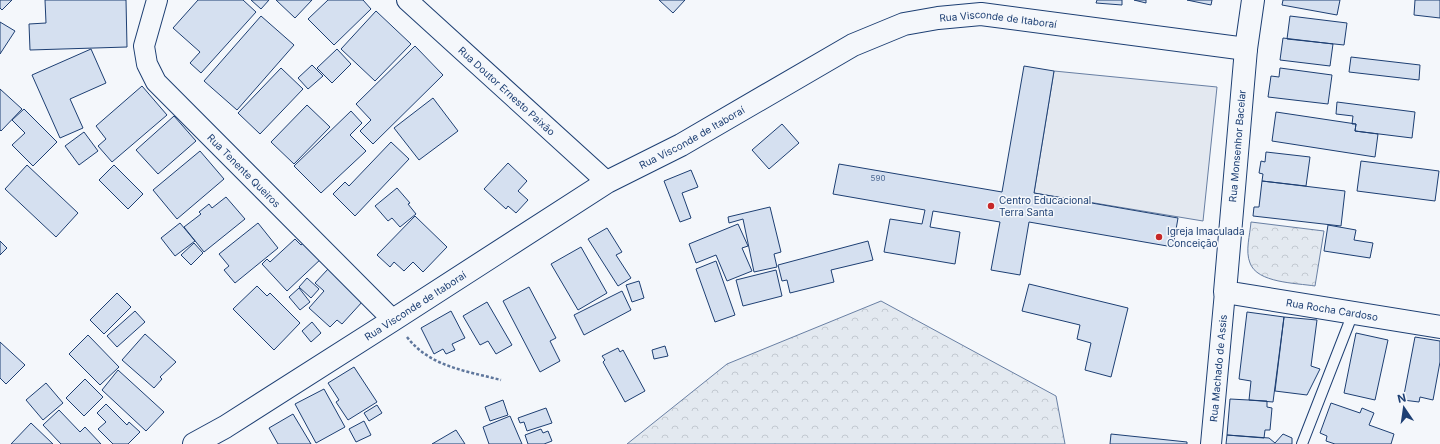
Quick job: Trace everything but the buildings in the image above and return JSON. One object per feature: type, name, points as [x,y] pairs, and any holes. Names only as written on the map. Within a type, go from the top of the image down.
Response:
[{"type":"street","name":"Rua Tenente Queiros","points":[[157,0],[144,46],[147,64],[156,82],[393,320]]},
{"type":"street","name":"Rua Doutor Ernesto Paixão","points":[[407,0],[607,182]]},
{"type":"street","name":"Rua Monsenhor Bacelar","points":[[1225,292],[1246,48],[1253,0]]},
{"type":"street","name":"Rua Visconde de Itaboraí","points":[[194,444],[225,427],[607,182],[681,145],[853,46],[904,24],[981,11],[1246,48]]},
{"type":"street","name":"Rua Rocha Cardoso","points":[[1225,292],[1440,327]]},
{"type":"street","name":"Rua Machado de Assis","points":[[1211,444],[1225,292]]},
{"type":"lane","points":[[1302,444],[1353,313]]},
{"type":"path","points":[[393,320],[416,348],[445,366],[501,380]]},
{"type":"green space","points":[[1251,222],[1324,231],[1315,286],[1278,281],[1260,275],[1254,270],[1250,263],[1248,253]]},
{"type":"green space","points":[[881,301],[1056,396],[1065,444],[627,444],[727,364]]},
{"type":"shaded area","points":[[1054,71],[1217,87],[1203,221],[1034,193]]},
{"type":"place","name":"Centro Educacional Terra Santa","points":[[991,206]]},
{"type":"place","name":"Igreja Imaculada Conceição","points":[[1159,237]]}]
